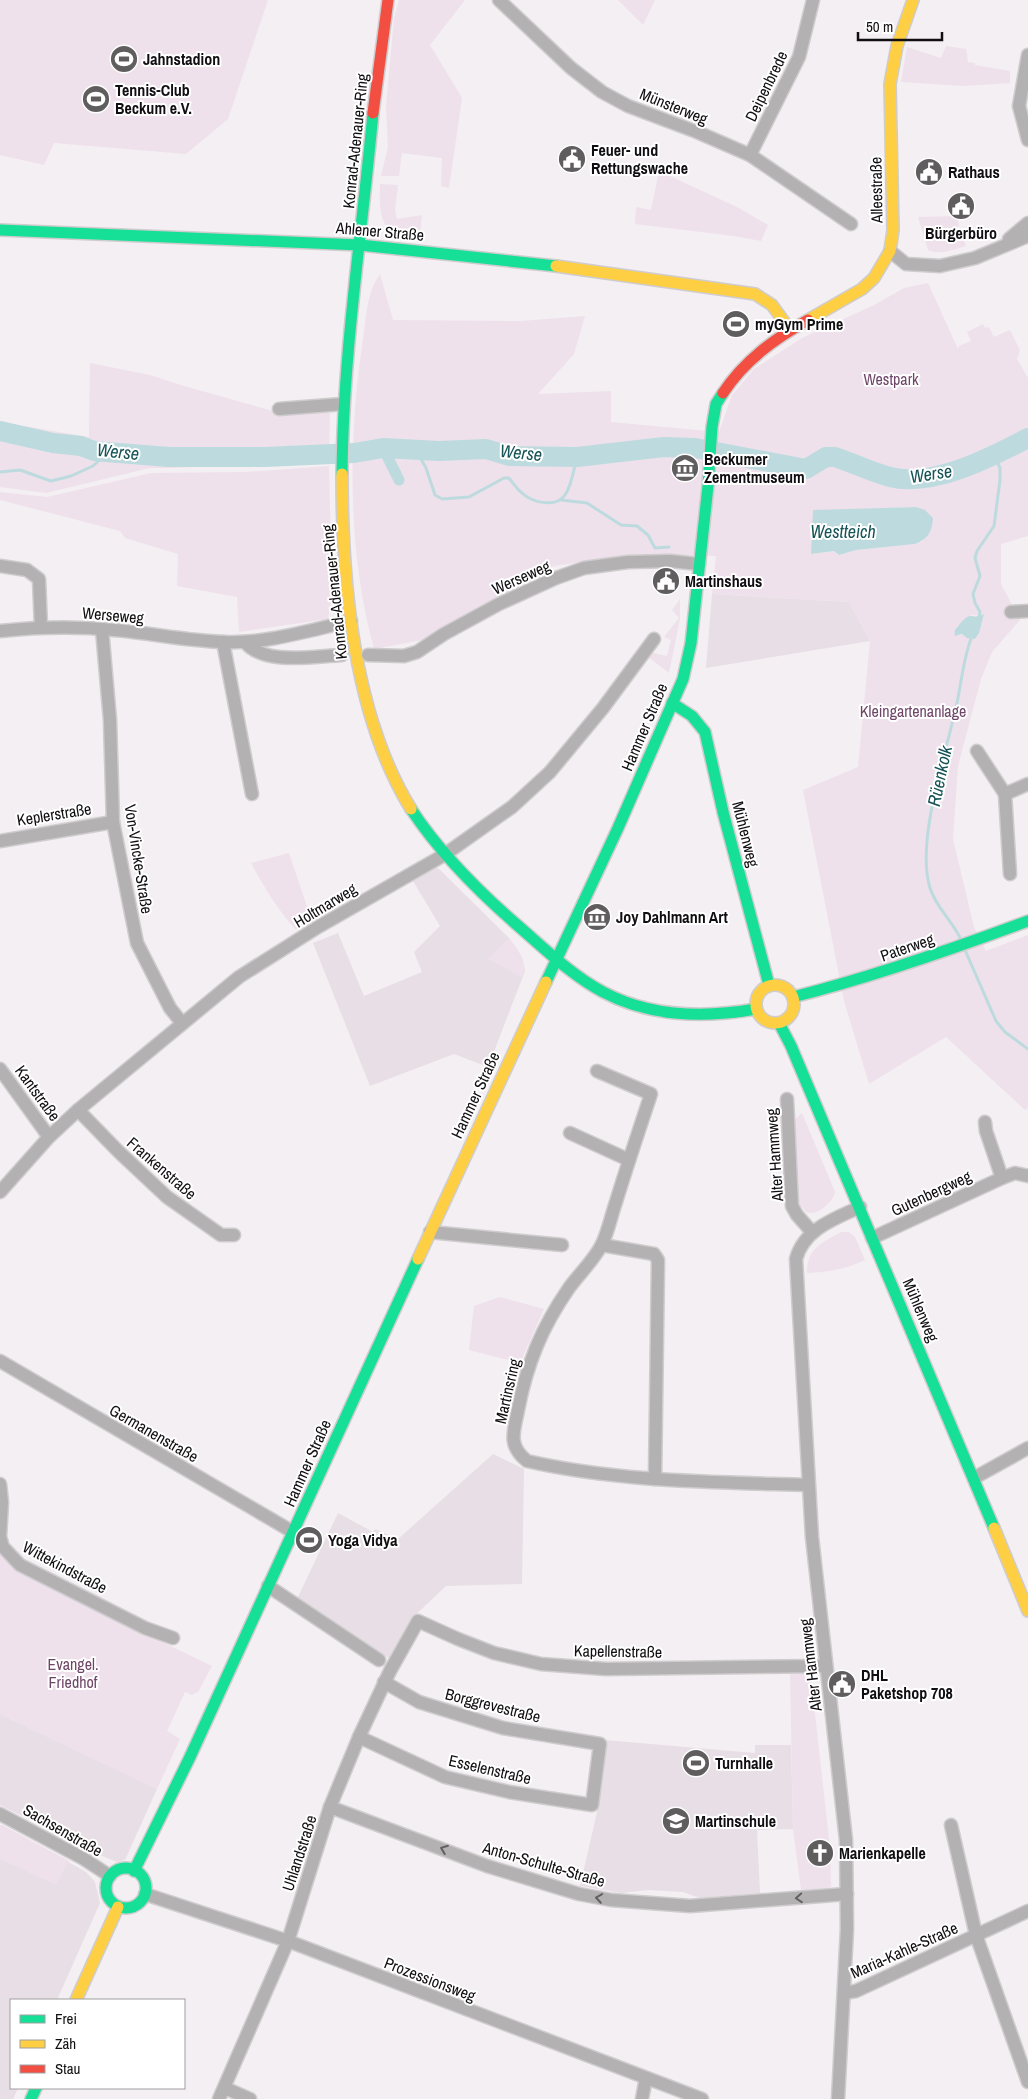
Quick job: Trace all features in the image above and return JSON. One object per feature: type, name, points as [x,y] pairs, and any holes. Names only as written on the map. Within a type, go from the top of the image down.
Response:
[{"type":"main road","name":"Konrad-Adenauer-Ring","points":[[388,0],[343,404],[341,477],[344,550],[356,657],[380,748],[410,807],[444,855],[492,903],[556,959],[600,991],[645,1007],[682,1015],[702,1016],[756,1009]]},
{"type":"main road","name":"Alleestraße","points":[[790,330],[862,289],[874,278],[890,251],[893,221],[890,84],[897,46],[913,0]]},
{"type":"main road","name":"Ahlener Straße","points":[[0,230],[360,245],[542,264],[755,294],[766,299],[777,308],[790,330]]},
{"type":"main road","name":"Hammer Straße","points":[[134,1870],[190,1757],[430,1232],[618,828],[682,679],[691,643],[716,404],[727,386],[753,357],[790,330]]},
{"type":"main road","name":"Mühlenweg","points":[[672,703],[692,716],[705,732],[769,986]]},
{"type":"main road","name":"Paterweg","points":[[793,997],[853,982],[1028,921]]},
{"type":"main road","points":[[780,985],[786,988],[793,997],[794,1010],[786,1021],[779,1023],[768,1022],[762,1019],[756,1009],[759,993],[769,986],[780,985]]},
{"type":"main road","name":"Mühlenweg","points":[[779,1023],[791,1046],[860,1207],[1028,1611]]},
{"type":"main road","points":[[121,1869],[134,1870],[144,1880],[145,1894],[138,1904],[132,1907],[118,1907],[113,1904],[106,1893],[110,1876],[121,1869]]},
{"type":"main road","points":[[76,1999],[118,1907]]},
{"type":"street","name":"Münsterweg","points":[[499,0],[571,68],[602,92],[628,106],[697,132],[750,155],[850,224]]},
{"type":"street","name":"Deipenbrede","points":[[750,155],[799,57],[813,0]]},
{"type":"street","points":[[1028,55],[1019,106],[1028,140]]},
{"type":"street","points":[[996,250],[1028,223]]},
{"type":"street","points":[[890,251],[906,264],[940,266],[975,258],[1028,236]]},
{"type":"street","points":[[279,409],[343,404]]},
{"type":"street","name":"Werseweg","points":[[368,655],[404,656],[417,652],[444,634],[499,604],[556,578],[584,568],[628,562],[670,561],[699,564]]},
{"type":"street","points":[[0,566],[27,570],[39,579],[41,628]]},
{"type":"street","points":[[1011,612],[1028,611]]},
{"type":"street","name":"Werseweg","points":[[0,631],[41,628],[102,629],[223,642],[245,642],[351,621]]},
{"type":"street","name":"Von-Vincke-Straße","points":[[102,629],[110,720],[113,822],[136,943],[170,1008],[182,1024]]},
{"type":"street","name":"Holtmarweg","points":[[0,1192],[49,1136],[239,977],[318,927],[444,855],[512,807],[550,772],[603,708],[654,639]]},
{"type":"street","points":[[223,642],[252,794]]},
{"type":"street","points":[[245,642],[256,652],[269,656],[342,655]]},
{"type":"street","points":[[977,751],[1005,794],[1010,874]]},
{"type":"street","points":[[1005,794],[1028,784]]},
{"type":"street","name":"Keplerstraße","points":[[0,841],[113,822]]},
{"type":"street","name":"Kantstraße","points":[[0,1069],[49,1136]]},
{"type":"street","name":"Martinsring","points":[[598,1071],[651,1094],[602,1245],[569,1288],[541,1332],[525,1378],[513,1439],[520,1456],[527,1461],[598,1473],[655,1479],[808,1486]]},
{"type":"street","name":"Alter Hammweg","points":[[786,1099],[792,1206],[797,1215],[812,1232]]},
{"type":"street","name":"Frankenstraße","points":[[78,1110],[167,1197],[221,1235],[234,1235]]},
{"type":"street","points":[[985,1122],[986,1132],[1002,1178]]},
{"type":"street","points":[[570,1133],[629,1160]]},
{"type":"street","name":"Gutenbergweg","points":[[872,1238],[1002,1178],[1015,1174],[1028,1176]]},
{"type":"street","name":"Alter Hammweg","points":[[838,2099],[848,1894],[846,1840],[808,1486],[796,1259],[803,1241],[812,1232],[860,1207]]},
{"type":"street","points":[[430,1232],[562,1245]]},
{"type":"street","points":[[602,1245],[654,1254],[658,1260],[655,1479]]},
{"type":"street","name":"Germanenstraße","points":[[0,1361],[293,1532]]},
{"type":"street","points":[[974,1478],[1028,1448]]},
{"type":"street","name":"Wittekindstraße","points":[[0,1484],[2,1502],[0,1537],[3,1547],[20,1565],[145,1628],[173,1638]]},
{"type":"street","points":[[268,1586],[378,1660]]},
{"type":"street","name":"Kapellenstraße","points":[[418,1621],[494,1653],[541,1664],[606,1669],[826,1666]]},
{"type":"street","name":"Uhlandstraße","points":[[222,2093],[288,1941],[330,1807],[359,1737],[384,1682],[418,1621]]},
{"type":"street","name":"Borggrevestraße","points":[[384,1682],[419,1702],[503,1728],[600,1744],[592,1805]]},
{"type":"street","name":"Esselenstraße","points":[[359,1737],[445,1777],[509,1792],[592,1805]]},
{"type":"street","name":"Anton-Schulte-Straße","points":[[330,1807],[487,1866],[587,1896],[611,1900],[690,1906],[848,1894]]},
{"type":"street","name":"Sachsenstraße","points":[[0,1814],[84,1859],[110,1876]]},
{"type":"street","name":"Maria-Kahle-Straße","points":[[951,1825],[976,1935],[1028,2082]]},
{"type":"street","name":"Prozessionsweg","points":[[145,1894],[288,1941],[702,2099]]},
{"type":"street","name":"Maria-Kahle-Straße","points":[[844,1993],[856,1991],[1028,1911]]},
{"type":"street","points":[[642,2099],[646,2078]]},
{"type":"street","points":[[222,2093],[250,2099]]},
{"type":"shaded area","points":[[712,594],[849,602],[870,641],[706,668]]},
{"type":"shaded area","points":[[437,867],[509,938],[522,957],[525,971],[488,1067],[454,1054],[370,1086],[313,943],[338,933],[364,996],[422,972],[414,952],[440,926],[413,881]]},
{"type":"shaded area","points":[[493,1454],[524,1469],[522,1584],[446,1586],[410,1620],[389,1658],[297,1599],[338,1513],[373,1532],[375,1529],[398,1539]]},
{"type":"shaded area","points":[[0,1714],[157,1789],[125,1860],[117,1862],[102,1856],[0,1805]]},
{"type":"shaded area","name":"Martinschule","points":[[605,1740],[755,1753],[755,1745],[791,1745],[793,1829],[757,1830],[760,1893],[700,1898],[683,1892],[649,1890],[621,1893],[580,1886],[597,1812]]},
{"type":"shaded area","points":[[2,1825],[86,1872],[95,1882],[100,1903],[57,1999],[10,1999],[10,2089],[18,2089],[13,2099],[0,2099],[0,1826]]},
{"type":"green space","name":"Jahnstadion","points":[[0,0],[268,0],[228,119],[186,154],[54,143],[44,165],[0,155]]},
{"type":"green space","points":[[399,0],[465,0],[430,45],[462,98],[449,188],[441,186],[442,158],[402,153],[399,176],[381,176],[388,147],[386,107],[394,18]]},
{"type":"green space","points":[[618,0],[655,0],[643,25]]},
{"type":"green space","points":[[946,46],[966,49],[968,62],[975,63],[975,65],[1010,71],[1010,83],[963,86],[901,82],[907,47],[941,58]]},
{"type":"green space","points":[[659,171],[737,207],[768,225],[761,241],[635,224],[636,207],[651,210]]},
{"type":"green space","points":[[380,184],[398,185],[395,210],[397,219],[422,215],[420,234],[396,232],[388,228],[384,223],[380,210]]},
{"type":"green space","points":[[957,216],[959,226],[956,227],[958,233],[961,232],[966,246],[942,252],[928,250],[918,217]]},
{"type":"green space","name":"Westpark","points":[[380,274],[393,320],[521,321],[585,316],[574,354],[538,394],[611,391],[611,422],[719,432],[732,395],[754,369],[802,338],[874,305],[904,288],[928,283],[958,349],[959,346],[971,341],[967,332],[983,324],[985,328],[989,327],[994,337],[1010,330],[1020,350],[1017,359],[1028,378],[1028,536],[1001,544],[1001,584],[1020,620],[992,652],[981,679],[958,766],[953,839],[974,927],[986,951],[1028,935],[1028,1108],[1025,1110],[946,1037],[869,1084],[844,1001],[803,790],[858,767],[870,641],[849,602],[712,594],[716,556],[638,554],[554,566],[433,638],[374,649],[365,612],[359,573],[353,495],[353,455],[358,377],[365,322],[372,288]],"holes":[[[916,507],[923,541],[915,544],[855,550],[839,555],[834,551],[812,554],[859,509]],[[972,615],[983,615],[982,623],[966,634],[958,635],[955,628]]]},
{"type":"green space","points":[[90,363],[150,375],[280,413],[330,413],[329,461],[150,468],[46,493],[0,487],[0,422],[89,437]]},
{"type":"green space","points":[[329,466],[332,596],[328,619],[239,632],[237,597],[177,586],[178,554],[125,538],[120,531],[0,500],[0,492],[47,497],[151,473],[247,472]]},
{"type":"green space","points":[[680,599],[680,619],[669,673],[647,656],[654,653],[667,656],[671,640],[664,637],[679,618],[672,610]]},
{"type":"green space","points":[[289,853],[312,921],[296,930],[271,898],[251,863]]},
{"type":"green space","points":[[509,938],[523,961],[523,978],[488,959]]},
{"type":"green space","points":[[802,1113],[835,1192],[830,1202],[815,1213],[805,1211],[802,1206],[798,1207],[793,1126],[794,1120]]},
{"type":"green space","points":[[841,1232],[849,1232],[855,1237],[865,1260],[837,1270],[807,1273],[810,1258],[817,1247]]},
{"type":"green space","points":[[500,1297],[544,1309],[520,1363],[469,1350],[474,1306]]},
{"type":"green space","name":"Evangel. Friedhof","points":[[0,1545],[2,1552],[17,1572],[212,1666],[198,1692],[192,1695],[185,1692],[167,1731],[180,1739],[157,1789],[0,1714]]},
{"type":"green space","points":[[790,1669],[810,1669],[830,1848],[831,1886],[828,1888],[801,1890],[793,1829]]},
{"type":"green space","points":[[2,1825],[69,1861],[56,1885],[0,1859],[0,1826]]},
{"type":"water","name":"Westteich","points":[[916,507],[925,510],[933,518],[932,527],[928,534],[923,540],[915,544],[856,550],[839,555],[834,551],[811,554],[813,510]]},
{"type":"water","points":[[984,614],[979,633],[975,639],[967,638],[962,634],[955,636],[956,629],[963,620],[969,616]]},
{"type":"waterway","name":"Werse","points":[[0,431],[53,443],[81,446],[94,451],[169,457],[265,457],[354,453],[383,448],[439,451],[486,449],[509,456],[577,457],[664,447],[695,448],[806,469],[826,457],[835,457],[883,475],[907,479],[943,475],[961,469],[997,454],[1028,438]]},
{"type":"waterway","points":[[383,448],[399,480]]},
{"type":"waterway","points":[[415,448],[426,468],[435,495],[442,499],[469,497],[504,478],[509,478],[520,491],[532,499],[544,503],[556,502],[567,491],[577,457]]},
{"type":"waterway","points":[[0,472],[20,470],[51,481],[71,476],[93,466],[108,452]]},
{"type":"waterway","name":"Rüenkolk","points":[[979,618],[980,612],[973,594],[980,576],[975,558],[977,551],[994,526],[1000,480],[1000,468],[994,455]]},
{"type":"waterway","points":[[561,500],[587,503],[621,525],[637,526],[648,535],[655,548],[669,547]]},
{"type":"waterway","name":"Rüenkolk","points":[[961,940],[936,902],[930,888],[926,868],[930,820],[935,794],[958,698],[965,659],[972,636]]},
{"type":"waterway","name":"Rüenkolk","points":[[965,950],[996,1021],[1005,1032],[1028,1049]]},
{"type":"traffic: fast","points":[[342,474],[349,338],[373,113]]},
{"type":"traffic: fast","points":[[0,230],[360,245],[556,266]]},
{"type":"traffic: fast","points":[[546,982],[618,828],[683,679],[691,643],[708,486],[712,427],[716,404],[723,393]]},
{"type":"traffic: fast","points":[[672,703],[692,716],[705,732],[723,812],[769,985]]},
{"type":"traffic: fast","points":[[411,809],[447,856],[501,911],[547,952],[603,992],[621,1000],[659,1011],[717,1014],[756,1009]]},
{"type":"traffic: fast","points":[[793,997],[911,962],[1028,921]]},
{"type":"traffic: fast","points":[[779,1023],[791,1046],[994,1528]]},
{"type":"traffic: fast","points":[[134,1871],[190,1757],[418,1259]]},
{"type":"traffic: fast","points":[[126,1868],[140,1874],[146,1888],[140,1902],[126,1908],[112,1902],[106,1888],[112,1874],[126,1868]]},
{"type":"traffic: fast","points":[[31,2099],[36,2089]]},
{"type":"traffic: slow","points":[[808,320],[862,289],[874,278],[890,251],[893,230],[890,84],[897,46],[913,0]]},
{"type":"traffic: slow","points":[[556,266],[755,294],[772,305],[790,330]]},
{"type":"traffic: slow","points":[[342,474],[345,559],[355,647],[364,690],[376,732],[391,772],[411,809]]},
{"type":"traffic: slow","points":[[418,1259],[546,982]]},
{"type":"traffic: slow","points":[[775,985],[789,990],[794,1004],[789,1018],[775,1023],[761,1018],[756,1004],[761,990],[775,985]]},
{"type":"traffic: slow","points":[[994,1528],[1028,1611]]},
{"type":"traffic: slow","points":[[76,1999],[118,1907]]},
{"type":"traffic: jam","points":[[373,113],[388,0]]},
{"type":"traffic: jam","points":[[723,393],[731,381],[750,361],[783,335],[808,320]]},
{"type":"place","name":"Jahnstadion","points":[[124,59]]},
{"type":"place","name":"Tennis-Club Beckum e.V.","points":[[96,99]]},
{"type":"place","name":"Feuer- und Rettungswache","points":[[572,159]]},
{"type":"place","name":"Rathaus","points":[[929,172]]},
{"type":"place","name":"Bürgerbüro","points":[[961,206]]},
{"type":"place","name":"myGym Prime","points":[[736,324]]},
{"type":"place","name":"Beckumer Zementmuseum","points":[[685,468]]},
{"type":"place","name":"Martinshaus","points":[[666,581]]},
{"type":"place","name":"Joy Dahlmann Art","points":[[597,917]]},
{"type":"place","name":"Yoga Vidya","points":[[309,1540]]},
{"type":"place","name":"DHL Paketshop 708","points":[[842,1684]]},
{"type":"place","name":"Turnhalle","points":[[696,1763]]},
{"type":"place","name":"Martinschule","points":[[676,1821]]},
{"type":"place","name":"Marienkapelle","points":[[820,1853]]},
{"type":"park label","name":"Kleingartenanlage","points":[[913,711]]}]
